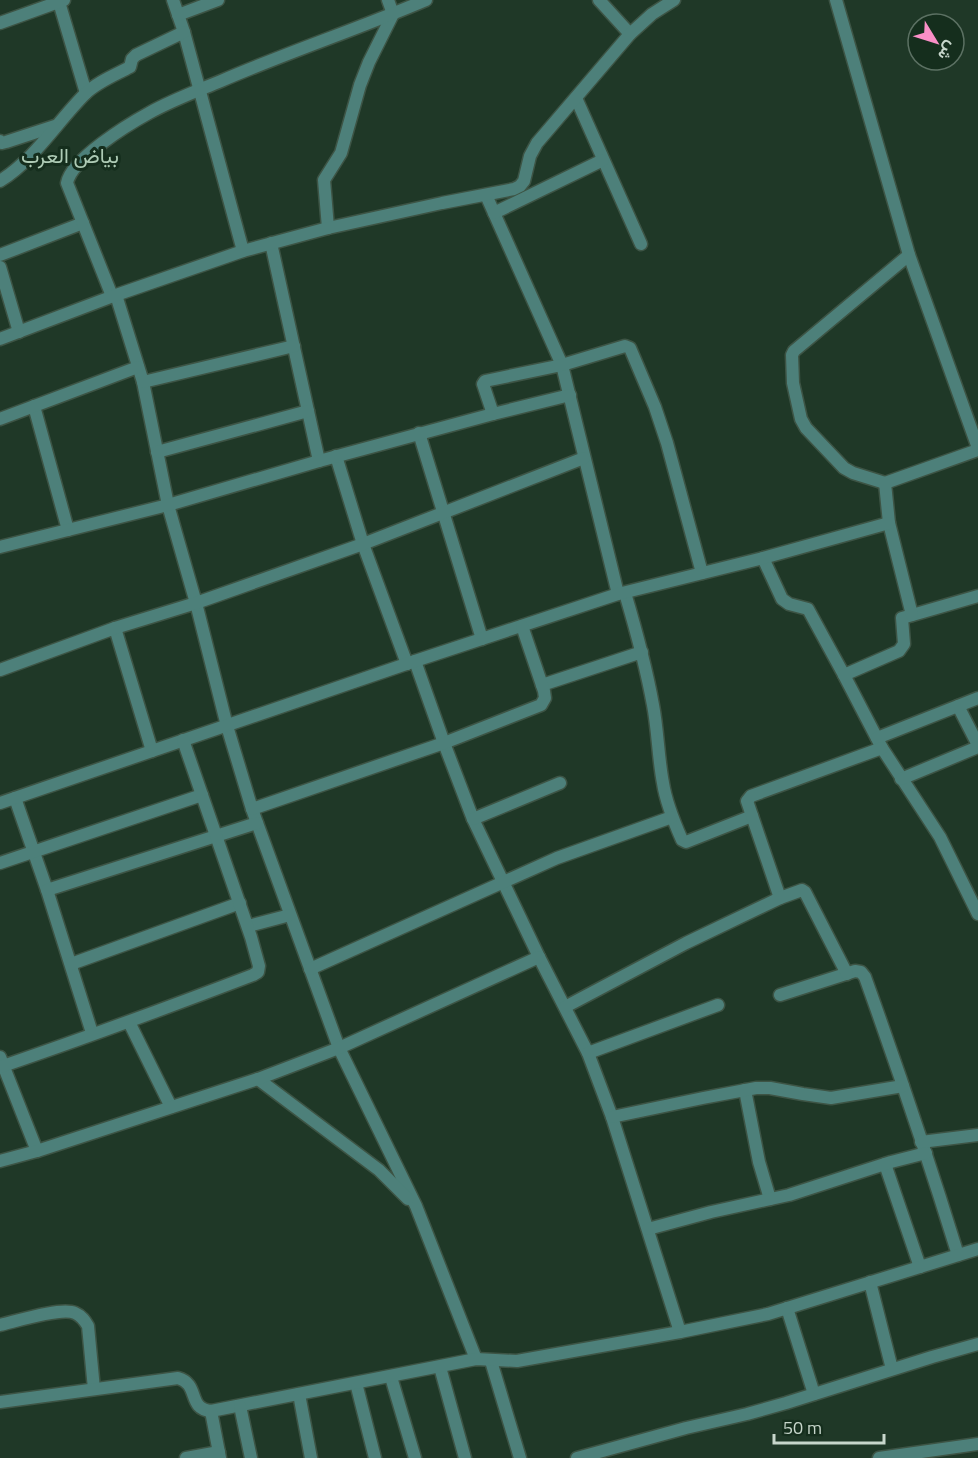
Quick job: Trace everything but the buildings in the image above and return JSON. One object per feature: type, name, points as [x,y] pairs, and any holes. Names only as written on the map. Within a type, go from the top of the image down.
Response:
[{"type":"street","points":[[25,0],[29,13]]},
{"type":"street","points":[[173,0],[184,32],[243,251]]},
{"type":"street","points":[[178,15],[218,0]]},
{"type":"street","points":[[328,228],[324,180],[341,153],[360,86],[369,62],[393,14],[388,0]]},
{"type":"street","points":[[426,0],[252,67],[151,112],[125,127],[84,158],[70,174],[67,183],[114,296],[143,382],[168,505],[227,726],[252,809],[339,1048],[416,1206],[476,1359]]},
{"type":"street","points":[[599,0],[630,34]]},
{"type":"street","points":[[0,339],[243,251],[328,228],[520,186],[524,181],[532,150],[630,34],[652,14],[674,0]]},
{"type":"street","points":[[836,0],[909,255],[978,449],[885,483],[844,468],[806,428],[801,419],[793,383],[792,356],[794,351],[909,255]]},
{"type":"street","points":[[0,23],[62,1],[86,93]]},
{"type":"street","points":[[0,181],[23,164],[86,93],[97,84],[130,67],[136,55],[184,32]]},
{"type":"street","points":[[576,98],[640,244]]},
{"type":"street","points":[[0,141],[6,142],[56,126]]},
{"type":"street","points":[[494,213],[603,160]]},
{"type":"street","points":[[486,195],[562,365],[584,458],[622,594],[642,652],[658,734],[663,785],[672,817],[682,840],[686,842],[752,816]]},
{"type":"street","points":[[0,255],[83,223]]},
{"type":"street","points":[[271,243],[319,460]]},
{"type":"street","points":[[0,267],[19,332]]},
{"type":"street","points":[[143,382],[294,346]]},
{"type":"street","points":[[493,414],[483,384],[485,381],[562,365],[625,346],[630,348],[655,407],[667,443],[702,573]]},
{"type":"street","points":[[0,419],[138,367]]},
{"type":"street","points":[[0,547],[168,505],[319,460],[570,395]]},
{"type":"street","points":[[34,406],[68,530]]},
{"type":"street","points":[[157,452],[308,411]]},
{"type":"street","points":[[419,434],[482,639]]},
{"type":"street","points":[[336,456],[363,544],[473,819],[588,1053],[612,1117],[680,1332]]},
{"type":"street","points":[[0,670],[115,628],[196,603],[363,544],[584,458]]},
{"type":"street","points":[[885,483],[889,523],[912,615]]},
{"type":"street","points":[[0,803],[482,639],[622,594],[889,523]]},
{"type":"street","points":[[763,558],[782,599],[789,604],[807,609],[879,743],[940,837],[978,914]]},
{"type":"street","points":[[844,675],[899,651],[904,644],[901,620],[905,617],[978,596]]},
{"type":"street","points":[[252,809],[444,743],[541,705],[545,698],[542,685],[522,626]]},
{"type":"street","points":[[115,628],[152,751]]},
{"type":"street","points":[[542,685],[642,652]]},
{"type":"street","points":[[780,898],[747,801],[751,796],[879,743],[978,698]]},
{"type":"street","points":[[901,779],[978,746],[958,706]]},
{"type":"street","points":[[37,1151],[1,1063],[129,1022],[258,972],[258,958],[248,926],[183,740]]},
{"type":"street","points":[[473,819],[560,783]]},
{"type":"street","points":[[0,863],[202,795]]},
{"type":"street","points":[[15,798],[92,1033]]},
{"type":"street","points":[[310,969],[557,858],[672,817]]},
{"type":"street","points":[[47,890],[257,823]]},
{"type":"street","points":[[565,1007],[686,943],[799,891],[805,892],[847,974]]},
{"type":"street","points":[[71,964],[240,903]]},
{"type":"street","points":[[248,926],[290,915]]},
{"type":"street","points":[[0,1161],[258,1079],[339,1048],[540,957]]},
{"type":"street","points":[[780,995],[855,972],[861,972],[865,977],[924,1148],[957,1255]]},
{"type":"street","points":[[588,1053],[718,1005]]},
{"type":"street","points":[[129,1022],[171,1107]]},
{"type":"street","points":[[258,1079],[379,1170],[416,1206]]},
{"type":"street","points":[[612,1117],[745,1090],[770,1088],[831,1098],[903,1086]]},
{"type":"street","points":[[745,1090],[759,1162],[770,1199]]},
{"type":"street","points":[[648,1229],[770,1199],[840,1179],[924,1148],[978,1135]]},
{"type":"street","points":[[885,1164],[920,1267]]},
{"type":"street","points":[[0,1401],[178,1378],[188,1384],[201,1409],[211,1411],[476,1359],[517,1361],[768,1314],[978,1250]]},
{"type":"street","points":[[870,1282],[892,1369]]},
{"type":"street","points":[[788,1308],[814,1394]]},
{"type":"street","points":[[0,1325],[55,1312],[76,1313],[88,1326],[94,1389]]},
{"type":"street","points":[[577,1458],[747,1414],[978,1344]]},
{"type":"street","points":[[491,1361],[520,1458]]},
{"type":"street","points":[[440,1367],[465,1458]]},
{"type":"street","points":[[391,1377],[415,1458]]},
{"type":"street","points":[[356,1383],[375,1458]]},
{"type":"street","points":[[299,1394],[311,1458]]},
{"type":"street","points":[[240,1406],[251,1458]]},
{"type":"street","points":[[186,1458],[220,1455],[211,1411]]},
{"type":"street","points":[[879,1458],[978,1444]]},
{"type":"district","name":"بياض العرب","points":[[70,156]]}]
